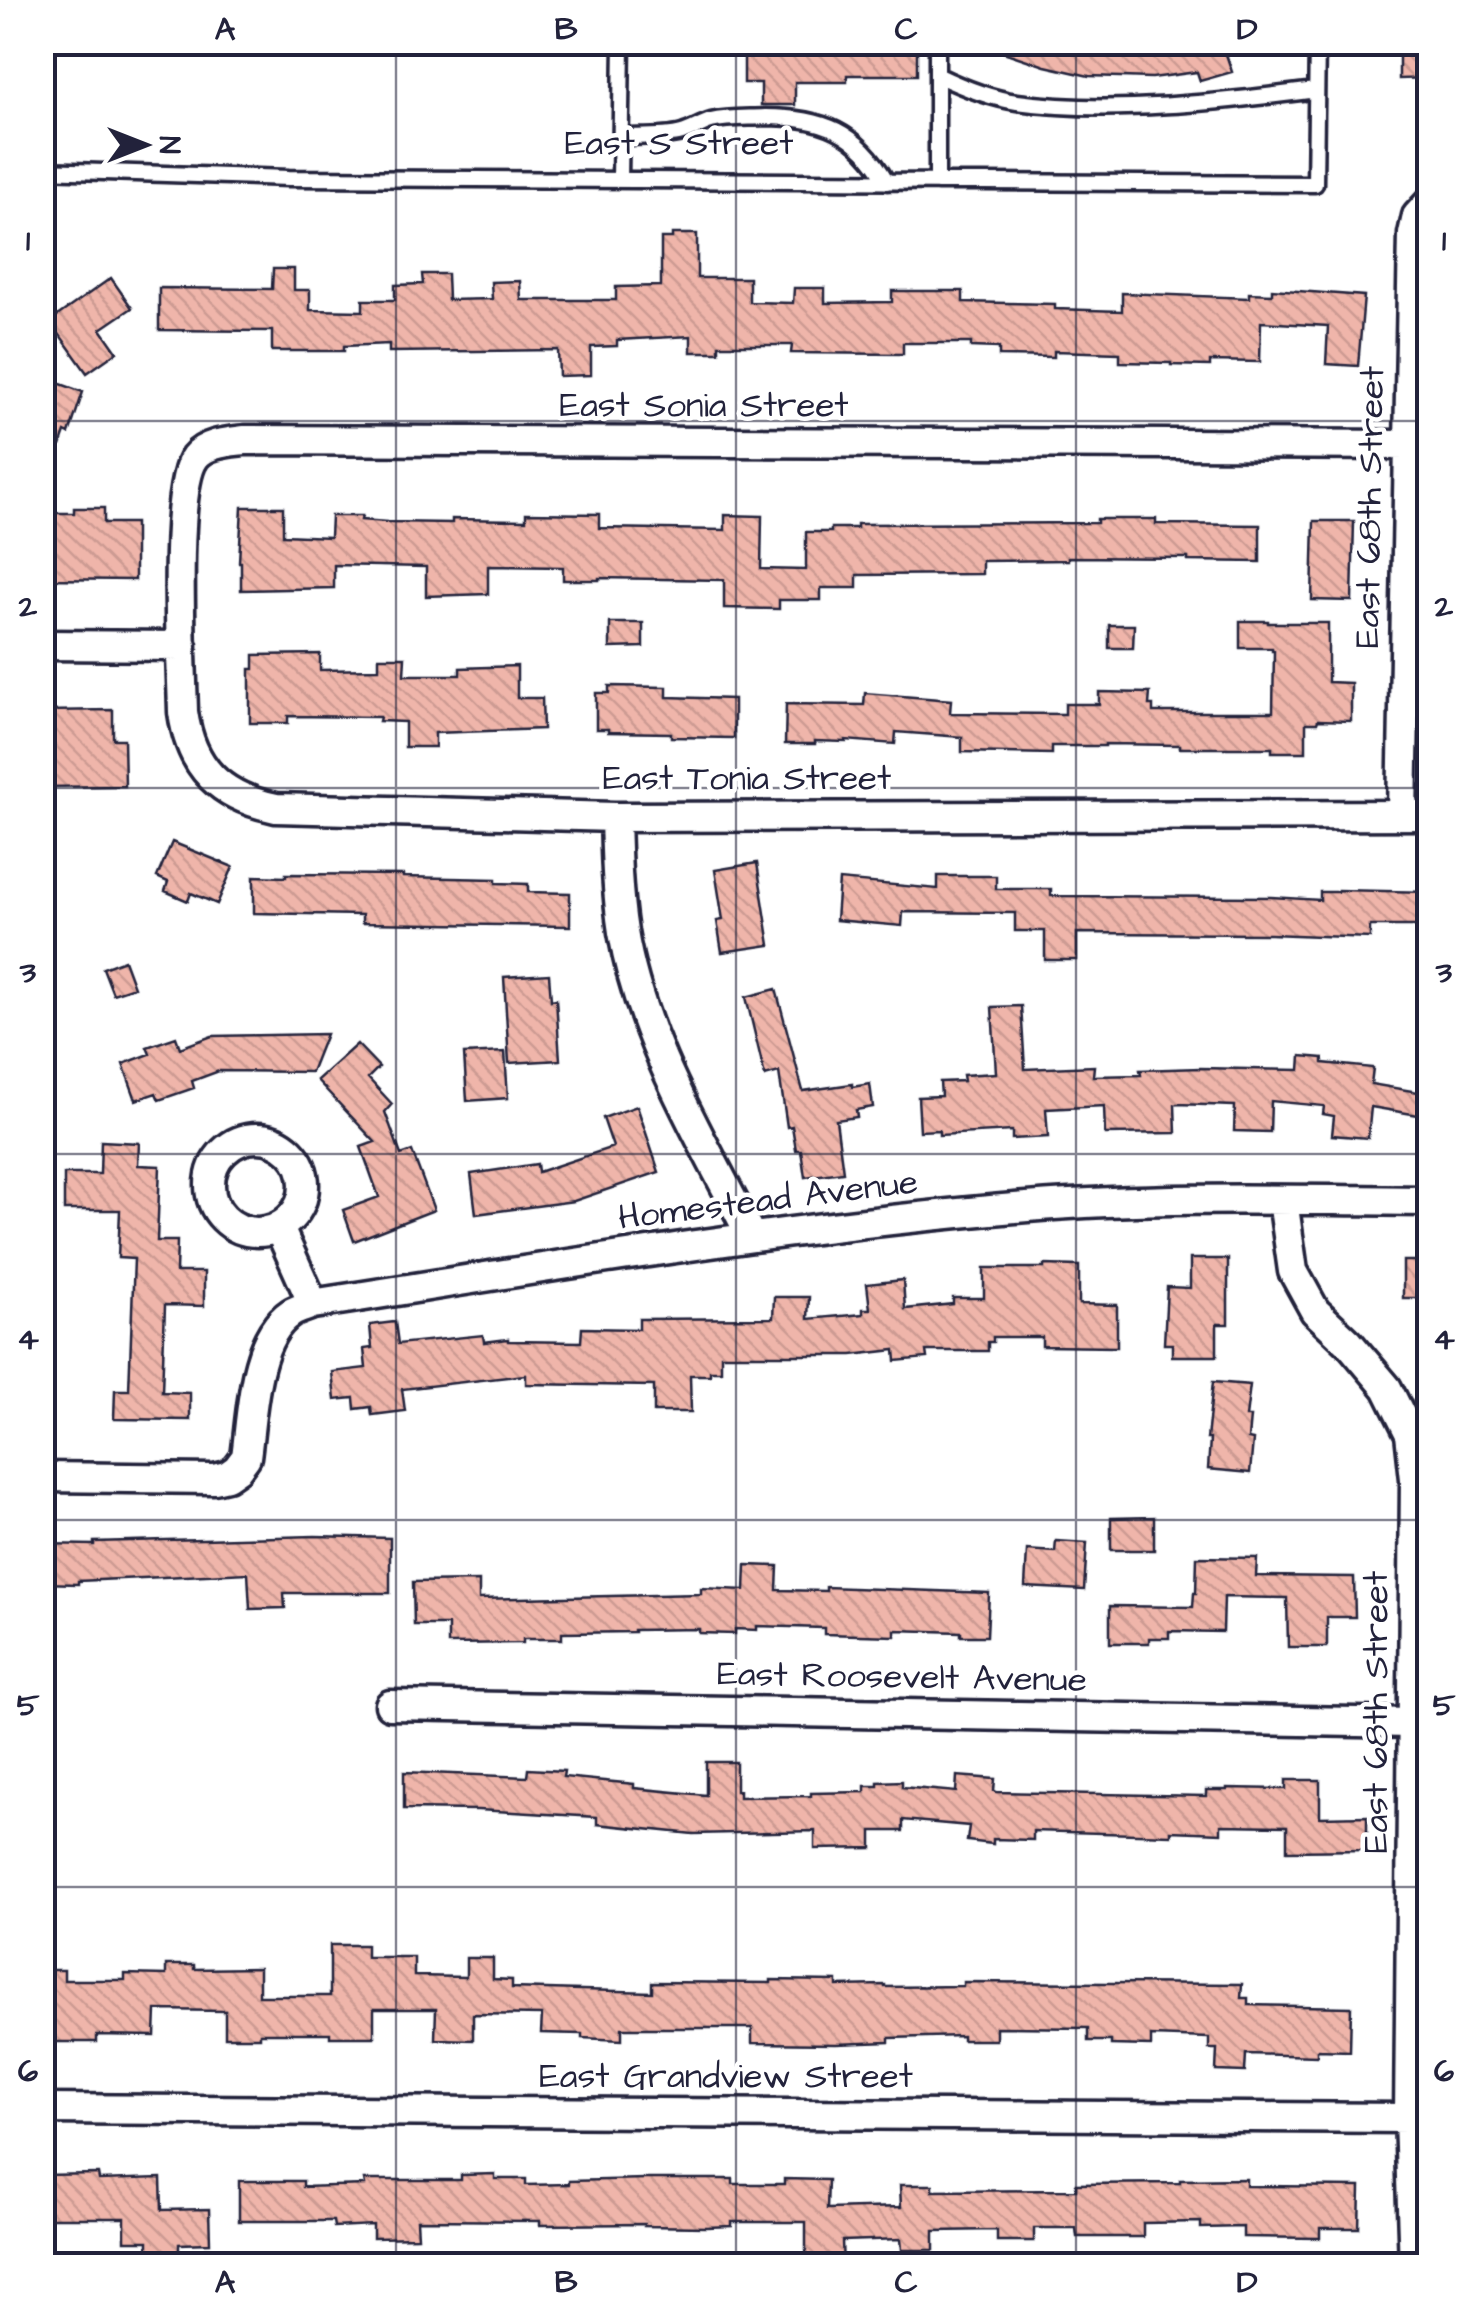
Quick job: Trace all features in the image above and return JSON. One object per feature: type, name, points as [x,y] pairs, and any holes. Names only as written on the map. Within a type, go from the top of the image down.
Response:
[{"type":"street","name":"East 68th Street","points":[[1416,814],[1408,446],[1413,234],[1417,216],[1428,203]]},
{"type":"street","name":"East Sonia Street","points":[[182,646],[180,520],[186,482],[199,452],[218,444],[285,440],[1408,446]]},
{"type":"street","points":[[42,645],[182,646]]},
{"type":"street","name":"East Tonia Street","points":[[182,646],[183,712],[186,734],[196,756],[228,792],[248,802],[276,808],[615,816],[1416,814]]},
{"type":"street","points":[[615,816],[623,932],[645,1016],[667,1069],[751,1236]]},
{"type":"street","name":"East 68th Street","points":[[1282,1200],[1293,1270],[1316,1311],[1387,1388],[1410,1434],[1415,1479],[1410,2118],[1414,2266]]},
{"type":"street","name":"Homestead Avenue","points":[[42,1477],[227,1476],[246,1457],[262,1354],[273,1331],[290,1314],[313,1304],[751,1236],[1028,1206],[1430,1201]]},
{"type":"street","points":[[278,1228],[313,1304]]},
{"type":"street","name":"East Roosevelt Avenue","points":[[390,1706],[1413,1723]]},
{"type":"street","name":"East Grandview Street","points":[[42,2108],[1410,2118]]},
{"type":"lane","points":[[620,180],[622,42]]},
{"type":"lane","points":[[936,42],[937,182]]},
{"type":"lane","points":[[937,75],[967,89],[1016,102],[1117,108],[1316,90],[1318,42]]},
{"type":"lane","name":"East S Street","points":[[42,170],[289,178],[1315,184],[1316,90]]},
{"type":"lane","points":[[620,138],[683,133],[715,120],[798,118],[822,122],[854,140],[875,160],[887,182]]},
{"type":"building","points":[[744,42],[917,42],[917,75],[847,75],[847,82],[795,82],[795,105],[761,105],[761,83],[744,83]]},
{"type":"building","points":[[986,42],[1222,42],[1232,72],[1200,81],[1197,72],[1152,78],[1089,76],[1045,66],[985,46]]},
{"type":"building","points":[[1399,42],[1430,42],[1430,78],[1399,79]]},
{"type":"building","points":[[672,234],[697,234],[697,278],[749,278],[749,302],[793,303],[794,288],[825,288],[825,303],[892,302],[892,291],[963,291],[963,302],[1055,304],[1055,309],[1122,311],[1122,293],[1249,298],[1249,293],[1272,294],[1272,289],[1364,296],[1358,366],[1326,364],[1328,326],[1261,322],[1260,362],[1210,361],[1210,366],[1120,362],[1120,353],[1054,351],[1054,357],[999,356],[999,348],[971,347],[971,343],[903,343],[903,354],[791,353],[792,345],[719,345],[719,352],[691,352],[691,336],[617,340],[617,346],[591,347],[591,375],[559,376],[558,350],[389,352],[389,344],[344,346],[344,351],[272,351],[272,331],[159,330],[159,288],[272,289],[273,269],[294,269],[294,290],[310,290],[310,310],[363,311],[363,300],[395,300],[395,285],[423,284],[422,274],[447,274],[448,300],[492,299],[491,282],[520,281],[521,300],[616,300],[616,287],[661,286],[661,238],[672,238]]},
{"type":"building","points":[[111,278],[132,308],[101,329],[117,352],[87,373],[50,321]]},
{"type":"building","points":[[47,379],[83,392],[69,434],[65,432],[46,486],[42,486],[42,391]]},
{"type":"building","points":[[242,507],[283,507],[283,535],[330,537],[331,516],[452,523],[452,519],[526,520],[526,513],[599,514],[599,528],[725,530],[725,515],[762,516],[761,569],[806,570],[806,532],[857,528],[857,524],[1097,523],[1097,519],[1156,519],[1156,524],[1260,525],[1260,562],[1068,557],[982,561],[982,574],[857,575],[857,588],[821,588],[821,600],[779,600],[779,609],[724,608],[724,580],[563,580],[563,567],[488,566],[488,594],[426,596],[426,567],[334,565],[334,588],[241,590]]},
{"type":"building","points":[[74,508],[104,508],[104,523],[135,523],[135,580],[42,579],[42,513],[74,513]]},
{"type":"building","points":[[1314,521],[1354,521],[1352,601],[1312,600]]},
{"type":"building","points":[[1240,621],[1328,623],[1328,682],[1351,683],[1351,721],[1306,723],[1306,752],[1105,744],[1052,746],[1052,754],[962,752],[962,737],[896,732],[895,744],[846,740],[785,744],[786,704],[864,705],[865,693],[951,700],[950,713],[1065,714],[1065,704],[1099,704],[1099,692],[1150,693],[1153,712],[1273,712],[1274,651],[1240,648]]},
{"type":"building","points":[[610,623],[643,623],[643,647],[610,648]]},
{"type":"building","points":[[1109,625],[1134,625],[1133,648],[1109,648]]},
{"type":"building","points":[[320,654],[320,670],[379,669],[379,657],[405,657],[404,675],[460,675],[460,668],[517,666],[517,698],[542,698],[543,729],[435,733],[435,747],[405,747],[405,722],[379,721],[380,717],[288,716],[288,723],[250,723],[250,669],[254,669],[254,655]]},
{"type":"building","points":[[609,686],[667,687],[667,697],[734,699],[734,738],[671,737],[671,733],[596,729],[596,693],[609,693]]},
{"type":"building","points":[[113,710],[113,739],[124,739],[125,786],[42,787],[42,711]]},
{"type":"building","points":[[172,842],[233,867],[217,904],[191,893],[188,901],[165,891],[168,882],[157,877]]},
{"type":"building","points":[[757,863],[770,945],[722,952],[717,921],[723,920],[715,870]]},
{"type":"building","points":[[403,875],[528,884],[528,892],[570,893],[570,926],[362,923],[362,915],[254,913],[254,876]]},
{"type":"building","points":[[938,876],[996,876],[996,889],[1051,889],[1051,896],[1320,900],[1320,892],[1338,890],[1430,892],[1430,926],[1370,926],[1370,938],[1077,933],[1077,960],[1045,960],[1045,931],[1015,931],[1015,913],[903,912],[902,926],[836,920],[839,880],[938,889]]},
{"type":"building","points":[[124,960],[134,987],[113,994],[103,968]]},
{"type":"building","points":[[549,974],[551,1000],[556,999],[560,1060],[509,1063],[504,977]]},
{"type":"building","points":[[776,989],[803,1091],[870,1084],[873,1107],[856,1110],[857,1117],[836,1120],[843,1172],[805,1177],[801,1150],[796,1150],[792,1126],[787,1127],[779,1072],[765,1076],[746,997]]},
{"type":"building","points":[[1021,1006],[1025,1069],[1094,1066],[1093,1076],[1201,1068],[1300,1070],[1301,1056],[1323,1058],[1323,1063],[1373,1068],[1371,1084],[1430,1094],[1430,1117],[1371,1107],[1368,1138],[1332,1135],[1334,1116],[1323,1114],[1324,1106],[1271,1101],[1270,1132],[1234,1131],[1235,1106],[1177,1104],[1176,1133],[1105,1134],[1104,1106],[1046,1109],[1048,1137],[1012,1139],[1012,1131],[939,1135],[939,1130],[920,1131],[918,1097],[941,1096],[940,1082],[964,1081],[963,1075],[996,1073],[992,1007]]},
{"type":"building","points":[[326,1034],[311,1072],[219,1071],[192,1081],[194,1088],[159,1100],[156,1093],[136,1100],[123,1064],[150,1054],[147,1047],[176,1037],[180,1048],[212,1036]]},
{"type":"building","points":[[357,1044],[379,1067],[368,1078],[392,1104],[385,1112],[401,1155],[412,1151],[434,1210],[354,1241],[343,1210],[379,1197],[361,1147],[375,1142],[317,1080]]},
{"type":"building","points":[[505,1052],[508,1098],[467,1101],[464,1054]]},
{"type":"building","points":[[637,1106],[659,1172],[574,1201],[476,1214],[471,1174],[537,1164],[538,1172],[613,1147],[603,1118]]},
{"type":"building","points":[[101,1141],[139,1143],[138,1165],[160,1166],[157,1241],[177,1241],[176,1272],[204,1272],[204,1306],[165,1305],[162,1392],[190,1393],[190,1420],[114,1419],[115,1390],[129,1390],[134,1259],[118,1258],[120,1210],[64,1210],[64,1174],[100,1174]]},
{"type":"building","points":[[1190,1259],[1228,1259],[1228,1324],[1217,1324],[1217,1356],[1172,1356],[1172,1344],[1164,1344],[1167,1287],[1190,1288]]},
{"type":"building","points":[[1403,1261],[1430,1261],[1430,1298],[1403,1298]]},
{"type":"building","points":[[1079,1266],[1079,1304],[1117,1305],[1117,1347],[1042,1346],[1042,1337],[993,1337],[993,1342],[988,1342],[988,1351],[926,1351],[927,1358],[896,1361],[895,1350],[852,1355],[721,1355],[721,1371],[690,1375],[691,1412],[654,1412],[654,1386],[526,1384],[526,1375],[402,1389],[405,1411],[372,1415],[371,1407],[355,1409],[354,1398],[335,1400],[332,1372],[366,1368],[364,1349],[372,1348],[370,1325],[395,1322],[398,1344],[483,1335],[484,1342],[581,1342],[582,1328],[639,1329],[639,1319],[773,1318],[774,1297],[809,1297],[808,1319],[863,1314],[863,1309],[870,1309],[867,1284],[903,1280],[905,1309],[953,1304],[953,1298],[984,1298],[984,1268]]},
{"type":"building","points":[[1213,1382],[1250,1385],[1246,1417],[1250,1417],[1248,1439],[1253,1440],[1250,1473],[1208,1469]]},
{"type":"building","points":[[1154,1517],[1154,1550],[1111,1550],[1111,1518]]},
{"type":"building","points":[[315,1536],[390,1538],[390,1593],[284,1593],[285,1608],[250,1609],[248,1573],[42,1583],[42,1544]]},
{"type":"building","points":[[1056,1541],[1087,1543],[1084,1590],[1025,1587],[1027,1550],[1055,1552]]},
{"type":"building","points":[[1197,1557],[1257,1558],[1256,1576],[1354,1577],[1355,1617],[1327,1617],[1327,1647],[1288,1647],[1287,1598],[1224,1597],[1223,1632],[1169,1631],[1169,1638],[1149,1638],[1149,1643],[1110,1643],[1110,1606],[1193,1607]]},
{"type":"building","points":[[746,1565],[778,1566],[777,1590],[826,1591],[826,1587],[989,1593],[987,1636],[895,1630],[895,1636],[824,1634],[824,1628],[757,1626],[757,1630],[735,1629],[735,1634],[699,1633],[699,1629],[634,1630],[562,1633],[562,1639],[523,1639],[523,1643],[448,1644],[448,1625],[414,1625],[413,1582],[479,1581],[479,1599],[701,1594],[701,1588],[745,1590]]},
{"type":"building","points":[[706,1762],[736,1762],[739,1797],[865,1792],[865,1786],[878,1786],[878,1782],[902,1781],[902,1787],[956,1792],[957,1776],[995,1779],[996,1792],[1206,1796],[1206,1790],[1286,1789],[1286,1780],[1320,1780],[1320,1817],[1367,1816],[1367,1850],[1287,1851],[1287,1826],[1221,1825],[1221,1833],[1171,1831],[1171,1835],[1033,1831],[1033,1840],[993,1839],[993,1844],[967,1841],[969,1826],[903,1820],[903,1831],[872,1831],[872,1848],[815,1849],[815,1831],[693,1834],[597,1824],[597,1817],[404,1809],[404,1772],[527,1777],[528,1769],[564,1771],[563,1777],[706,1795]]},
{"type":"building","points":[[330,1945],[366,1945],[366,1957],[414,1957],[414,1976],[466,1977],[466,1958],[493,1958],[493,1979],[512,1980],[512,1988],[652,1992],[652,1982],[771,1980],[837,1981],[837,1986],[885,1987],[963,1986],[963,1982],[1242,1984],[1241,1998],[1248,1998],[1248,2005],[1351,2007],[1350,2051],[1317,2050],[1317,2056],[1246,2054],[1245,2072],[1216,2071],[1217,2049],[1209,2049],[1209,2038],[1151,2036],[1151,2046],[1111,2045],[1111,2041],[1088,2041],[1088,2028],[996,2027],[996,2040],[962,2040],[962,2036],[836,2044],[752,2043],[752,2028],[622,2028],[622,2040],[582,2038],[582,2034],[541,2033],[542,2015],[473,2014],[473,2040],[435,2039],[436,2009],[374,2009],[374,2037],[260,2033],[260,2037],[225,2037],[225,2011],[156,2010],[155,2036],[97,2035],[97,2042],[47,2042],[47,2031],[42,2031],[42,1970],[64,1970],[64,1980],[125,1980],[125,1974],[166,1975],[166,1965],[194,1965],[194,1969],[259,1968],[259,1996],[330,1996]]},
{"type":"building","points":[[98,2174],[99,2180],[161,2178],[162,2210],[209,2209],[210,2243],[179,2244],[179,2253],[148,2254],[148,2241],[125,2241],[125,2218],[42,2218],[42,2175]]},
{"type":"building","points":[[495,2174],[495,2179],[526,2179],[526,2185],[645,2179],[733,2179],[733,2184],[828,2180],[827,2209],[901,2207],[900,2185],[933,2185],[933,2191],[1076,2190],[1076,2184],[1246,2179],[1246,2186],[1360,2187],[1359,2228],[1320,2228],[1320,2238],[1243,2237],[1243,2227],[1201,2228],[1201,2222],[1143,2223],[1143,2237],[1077,2237],[1076,2228],[1034,2228],[1034,2241],[997,2241],[997,2230],[934,2231],[934,2250],[902,2250],[901,2239],[842,2241],[843,2266],[806,2266],[806,2222],[732,2222],[732,2226],[706,2227],[417,2220],[418,2237],[373,2238],[373,2225],[334,2227],[333,2221],[239,2221],[239,2181],[303,2181],[303,2187],[365,2185],[364,2180],[461,2180],[461,2175]]}]
